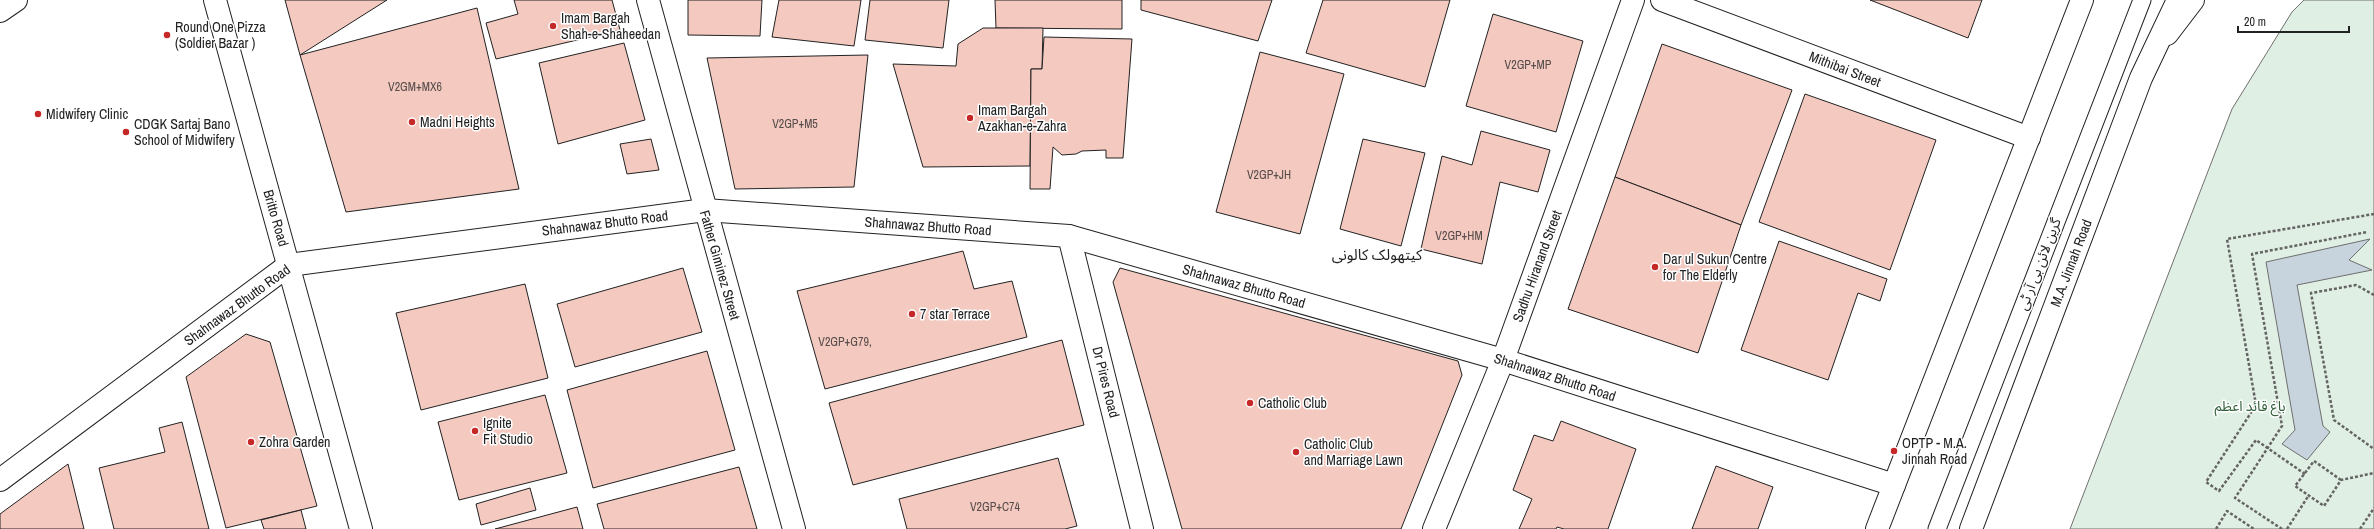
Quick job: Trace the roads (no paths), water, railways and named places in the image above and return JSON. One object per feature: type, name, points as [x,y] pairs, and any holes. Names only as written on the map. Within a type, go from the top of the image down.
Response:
[{"type":"main road","points":[[0,11],[16,0]]},
{"type":"main road","name":"Britto Road","points":[[215,0],[361,529]]},
{"type":"main road","name":"Father Giminez Street","points":[[648,0],[794,529]]},
{"type":"main road","name":"Sadhu Hiranand Street","points":[[1434,529],[1503,360],[1633,0]]},
{"type":"main road","name":"Mithibai Street","points":[[1662,0],[2029,138]]},
{"type":"main road","points":[[1877,529],[2082,0]]},
{"type":"main road","name":"M.A. Jinnah Road","points":[[1970,529],[2150,57],[2178,0]]},
{"type":"main road","points":[[2150,57],[2193,0]]},
{"type":"main road","name":"Shahnawaz Bhutto Road","points":[[0,480],[289,265],[705,210],[1069,236],[1503,360],[1894,485]]},
{"type":"main road","name":"Dr Pires Road","points":[[1069,236],[1142,529]]},
{"type":"lane","name":"گرین لائن بی آر ٹی","points":[[1937,529],[2142,0]]},
{"type":"place","name":"Imam Bargah Shah-e-Shaheedan","points":[[553,26]]},
{"type":"place","name":"Round One Pizza (Soldier Bazar )","points":[[167,35]]},
{"type":"place","name":"Midwifery Clinic","points":[[38,114]]},
{"type":"place","name":"Imam Bargah Azakhan-e-Zahra","points":[[970,118]]},
{"type":"place","name":"Madni Heights","points":[[412,122]]},
{"type":"place","name":"CDGK Sartaj Bano School of Midwifery","points":[[126,132]]},
{"type":"place","name":"Dar ul Sukun Centre for The Elderly","points":[[1655,267]]},
{"type":"place","name":"7 star Terrace","points":[[912,314]]},
{"type":"place","name":"Catholic Club","points":[[1250,403]]},
{"type":"place","name":"Ignite Fit Studio","points":[[475,431]]},
{"type":"place","name":"Zohra Garden","points":[[251,442]]},
{"type":"place","name":"OPTP - M.A. Jinnah Road","points":[[1894,451]]},
{"type":"place","name":"Catholic Club and Marriage Lawn","points":[[1296,452]]},
{"type":"district","name":"کیتھولک کالونی","points":[[1377,255]]},
{"type":"park label","name":"باغ قائد اعظم","points":[[2250,406]]}]
